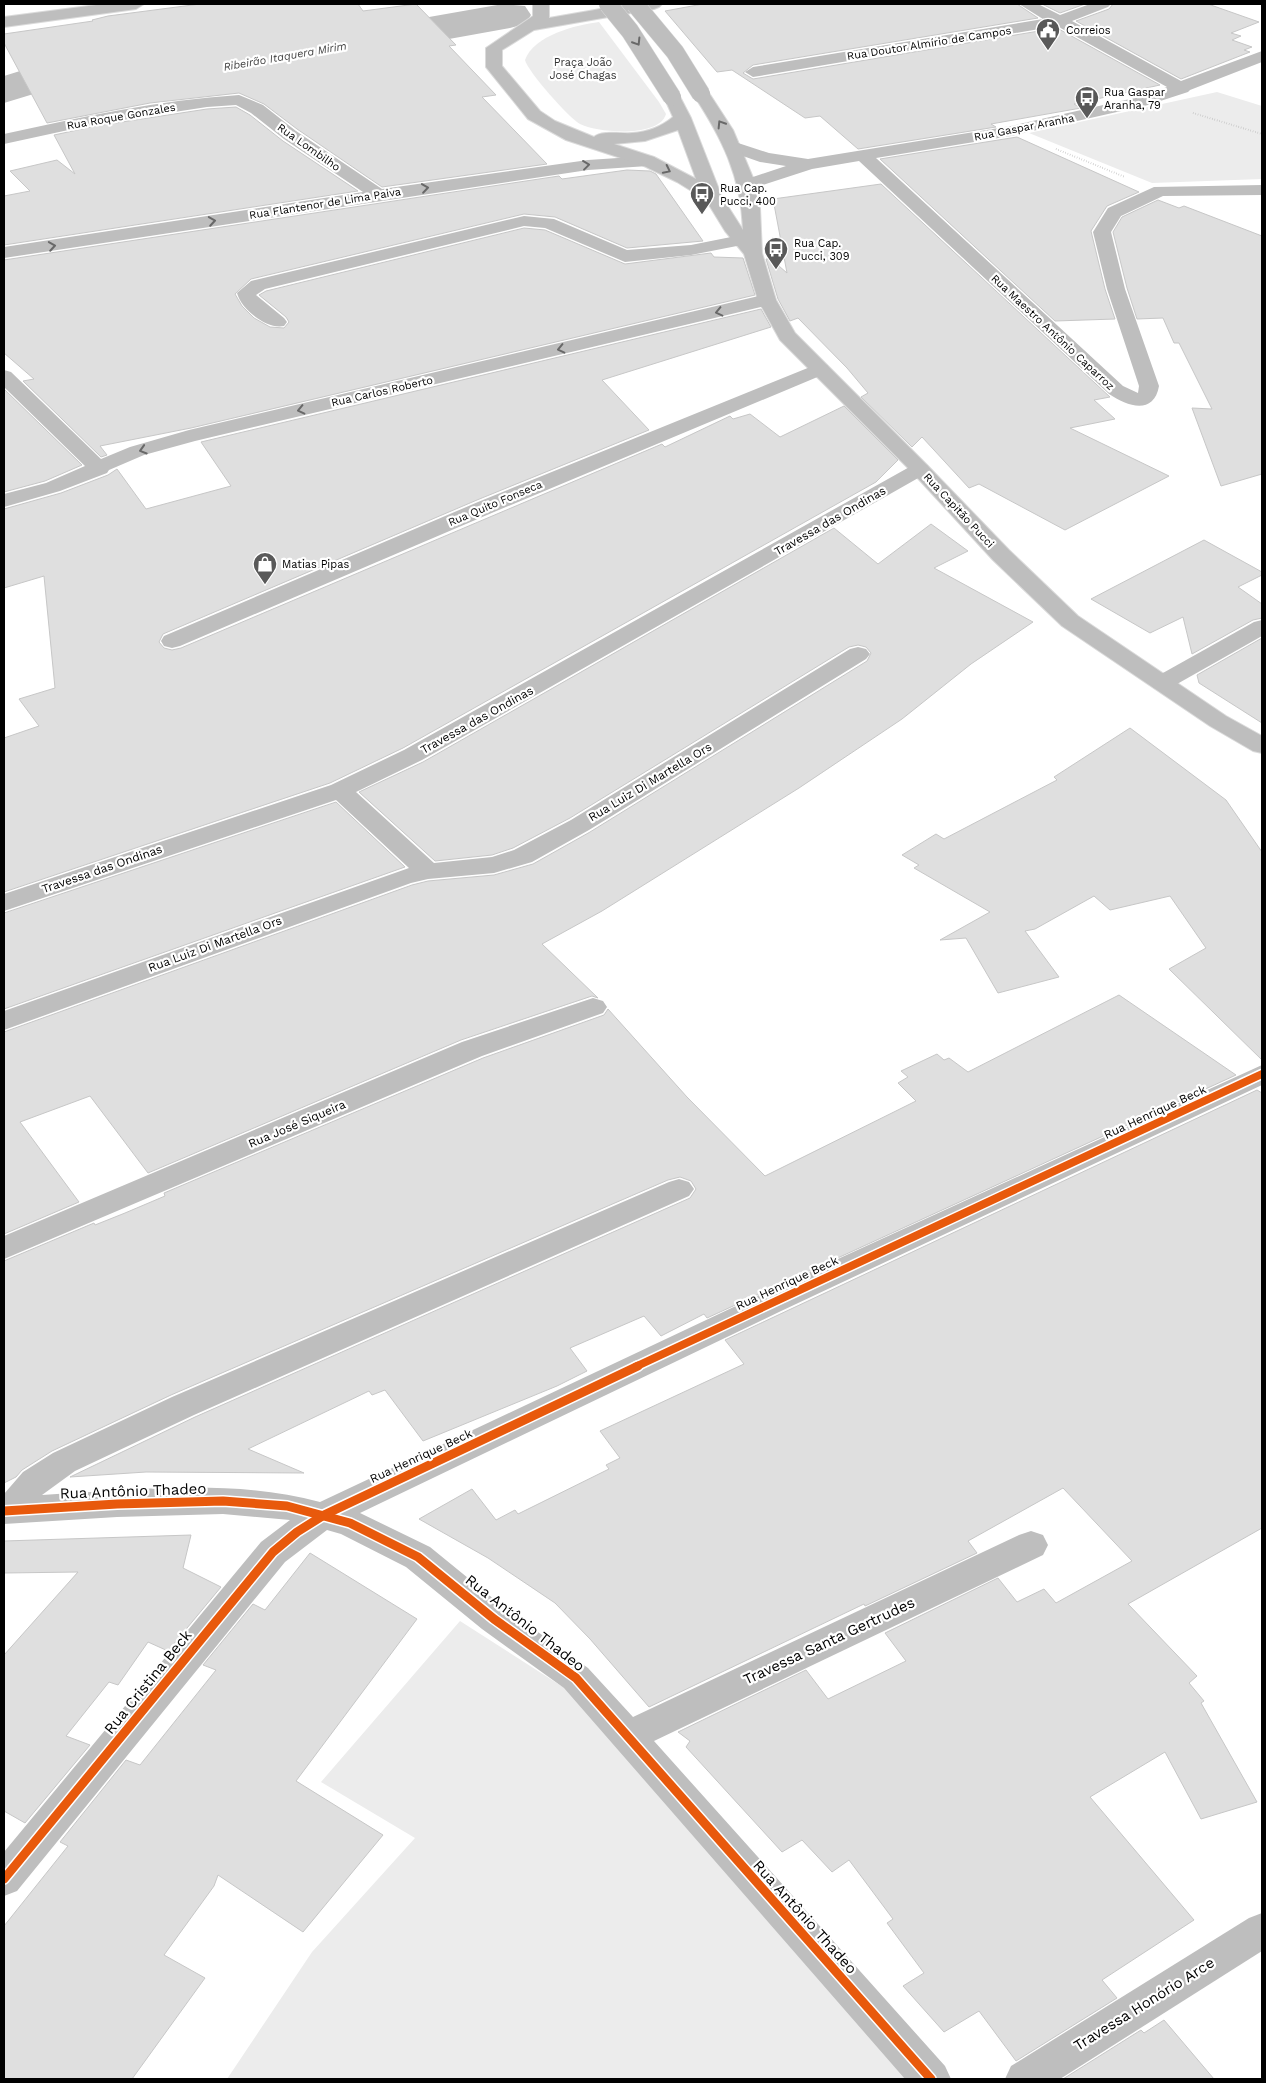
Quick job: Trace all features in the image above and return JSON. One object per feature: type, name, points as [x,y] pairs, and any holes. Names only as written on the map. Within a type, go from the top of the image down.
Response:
[{"type":"street","points":[[4,22],[136,4]]},
{"type":"street","points":[[541,4],[541,18],[533,25],[494,48],[494,68],[534,115],[549,126],[572,136],[648,161],[683,178],[713,197]]},
{"type":"street","points":[[548,4],[569,13],[584,16]]},
{"type":"street","points":[[608,4],[630,31],[672,97],[683,118],[713,197]]},
{"type":"street","name":"Rua Capitão Pucci","points":[[635,4],[675,52],[732,146],[747,185],[751,208],[748,247]]},
{"type":"street","points":[[533,25],[654,4]]},
{"type":"street","points":[[1027,4],[1182,88]]},
{"type":"street","name":"Rua Doutor Almírio de Campos","points":[[753,72],[1059,21],[1103,4]]},
{"type":"street","name":"Rua Gaspar Aranha","points":[[747,185],[809,164],[1011,131],[1148,100],[1262,56]]},
{"type":"street","name":"Rua Roque Gonzales","points":[[4,138],[96,119],[207,102],[239,100]]},
{"type":"street","name":"Rua Lombilho","points":[[239,100],[257,109],[378,195]]},
{"type":"street","points":[[572,136],[634,138],[659,133],[674,126],[683,118]]},
{"type":"street","name":"Rua Gaspar Aranha","points":[[732,146],[766,158],[809,164]]},
{"type":"street","name":"Rua Maestro Antônio Caparroz","points":[[863,155],[1116,390],[1125,396],[1142,400],[1147,397],[1149,386],[1116,289],[1102,232],[1114,212],[1160,191],[1262,190]]},
{"type":"street","name":"Rua Flantenor de Lima Paiva","points":[[4,253],[378,195],[588,165],[648,161]]},
{"type":"street","name":"Rua Capitão Pucci","points":[[713,197],[748,247],[767,300],[786,336],[920,469],[1001,555],[1070,621],[1218,721],[1262,746]]},
{"type":"street","points":[[276,322],[248,300],[246,293],[258,285],[524,221],[548,223],[625,256],[748,247]]},
{"type":"street","name":"Rua Carlos Roberto","points":[[4,501],[53,487],[100,469],[136,451],[189,436],[767,300]]},
{"type":"street","name":"Rua Quito Fonseca","points":[[172,641],[477,511],[820,369]]},
{"type":"street","points":[[4,376],[100,469]]},
{"type":"street","name":"Travessa das Ondinas","points":[[4,902],[340,790],[414,755],[920,469]]},
{"type":"street","points":[[1162,683],[1262,627]]},
{"type":"street","name":"Rua Luiz Di Martella Ors","points":[[4,1021],[356,892],[403,877],[428,871],[494,865],[523,856],[580,825],[858,654]]},
{"type":"street","name":"Rua Capitão Pucci","points":[[1218,721],[1262,764]]},
{"type":"street","points":[[340,790],[428,871]]},
{"type":"street","name":"Rua José Siqueira","points":[[4,1248],[472,1049],[593,1007]]},
{"type":"street","name":"Rua Henrique Beck","points":[[324,1515],[777,1300],[1262,1074]]},
{"type":"street","points":[[7,1511],[35,1481],[64,1462],[183,1406],[679,1188]]},
{"type":"street","name":"Rua Antônio Thadeo","points":[[7,1511],[117,1504],[223,1501],[287,1506],[350,1523],[418,1557],[494,1619],[576,1678],[931,2079]]},
{"type":"street","name":"Rua Cristina Beck","points":[[4,1879],[273,1552],[297,1532],[324,1515]]},
{"type":"street","name":"Travessa Santa Gertrudes","points":[[627,1737],[1031,1545]]},
{"type":"street","name":"Travessa Honório Arce","points":[[1025,2079],[1262,1930]]},
{"type":"path","points":[[1148,100],[1262,134]]},
{"type":"path","points":[[1011,131],[1160,191]]},
{"type":"green space","name":"Praça João José Chagas","points":[[599,22],[659,102],[666,114],[661,122],[652,127],[627,131],[600,130],[580,124],[567,113],[528,66],[525,60],[530,51],[546,38],[568,29]]},
{"type":"green space","points":[[1217,92],[1262,106],[1262,179],[1152,183],[1029,133]]},
{"type":"green space","points":[[460,1621],[566,1689],[692,1829],[909,2079],[227,2079],[312,1952],[415,1838],[321,1782]]},
{"type":"building","points":[[200,4],[358,4],[363,11],[416,4],[456,45],[449,46],[496,95],[482,97],[547,164],[382,187],[264,104],[239,93],[150,103],[47,123],[4,43],[4,34],[93,21],[108,16]]},
{"type":"building","points":[[703,4],[1017,4],[1038,18],[753,65],[743,73],[753,79],[1057,28],[1160,85],[1074,104],[1081,108],[991,124],[996,127],[858,149],[820,116],[805,118],[732,70],[717,72],[665,11]]},
{"type":"building","points":[[1042,4],[1085,4],[1060,13]]},
{"type":"building","points":[[1113,4],[1208,4],[1259,22],[1231,33],[1241,36],[1232,40],[1252,47],[1244,50],[1250,52],[1181,79],[1076,21],[1109,9]]},
{"type":"building","points":[[236,107],[358,191],[4,245],[4,196],[30,191],[10,171],[57,160],[75,174],[54,135],[96,126],[207,109]]},
{"type":"building","points":[[1017,137],[1139,192],[1107,206],[1091,231],[1105,289],[1115,319],[1055,321],[880,159]]},
{"type":"building","points":[[627,170],[650,171],[656,174],[703,241],[627,248],[555,217],[524,214],[251,279],[235,294],[242,306],[254,318],[270,327],[284,328],[289,322],[286,317],[259,295],[266,291],[524,228],[545,230],[625,264],[711,253],[714,257],[743,258],[755,295],[191,428],[100,446],[107,455],[101,457],[23,381],[34,379],[4,353],[4,260],[559,176],[562,179]]},
{"type":"building","points":[[881,184],[1110,397],[1094,400],[1115,419],[1070,428],[1169,476],[1065,530],[979,484],[969,488],[922,437],[912,447],[861,397],[868,393],[847,368],[798,318],[790,321],[778,299],[766,259],[771,259],[787,273],[773,199]]},
{"type":"building","points":[[1158,200],[1179,208],[1184,206],[1262,236],[1262,474],[1221,486],[1192,408],[1212,409],[1179,343],[1174,343],[1163,318],[1137,319],[1113,232],[1122,217]]},
{"type":"building","points":[[761,309],[771,327],[602,380],[649,430],[477,500],[163,634],[159,642],[164,648],[172,650],[181,648],[662,444],[665,447],[730,416],[733,419],[750,414],[780,437],[844,406],[898,460],[876,482],[403,748],[330,783],[4,892],[4,738],[39,726],[19,699],[55,688],[44,576],[4,588],[4,509],[61,493],[108,475],[117,469],[146,509],[231,486],[201,442]]},
{"type":"building","points":[[4,389],[82,465],[45,481],[4,492]]},
{"type":"building","points":[[931,524],[968,551],[934,568],[1033,622],[971,664],[902,719],[799,788],[602,911],[542,944],[598,998],[592,996],[461,1040],[148,1173],[90,1096],[20,1122],[79,1202],[4,1234],[4,1032],[412,885],[428,881],[494,875],[533,864],[590,832],[867,661],[871,653],[866,647],[858,645],[849,647],[570,818],[513,848],[492,855],[435,861],[359,792],[423,762],[834,528],[878,564]]},
{"type":"building","points":[[1204,540],[1262,572],[1262,575],[1238,587],[1262,604],[1262,618],[1253,620],[1192,654],[1183,617],[1150,633],[1091,599]]},
{"type":"building","points":[[1262,638],[1262,723],[1199,683],[1197,675]]},
{"type":"building","points":[[1130,728],[1226,800],[1262,852],[1262,1060],[1169,969],[1206,948],[1170,896],[1110,910],[1094,896],[1035,929],[1025,931],[1059,977],[998,993],[966,938],[940,940],[990,912],[914,868],[919,865],[902,855],[936,834],[944,839],[1057,780],[1054,777]]},
{"type":"building","points":[[336,802],[405,867],[4,1009],[4,913]]},
{"type":"building","points":[[1119,995],[1236,1075],[707,1318],[704,1314],[661,1336],[644,1316],[570,1348],[587,1371],[557,1386],[423,1441],[385,1390],[372,1395],[369,1391],[248,1449],[304,1473],[146,1472],[70,1477],[195,1417],[690,1198],[696,1189],[691,1181],[680,1177],[668,1180],[171,1395],[52,1451],[22,1470],[16,1477],[4,1483],[4,1261],[94,1223],[95,1225],[125,1213],[165,1196],[164,1193],[483,1058],[604,1015],[608,1009],[687,1097],[765,1176],[916,1101],[898,1083],[908,1077],[901,1071],[937,1054],[944,1060],[949,1058],[968,1072]]},
{"type":"building","points":[[1257,1090],[1262,1093],[1262,1528],[1128,1604],[1197,1676],[1189,1683],[1204,1701],[1201,1703],[1257,1802],[1201,1819],[1165,1752],[1090,1797],[1194,1920],[1102,1980],[1117,1998],[1016,2061],[979,2011],[944,2032],[903,1986],[924,1973],[887,1923],[893,1919],[849,1860],[832,1872],[802,1840],[782,1852],[686,1747],[690,1741],[678,1732],[806,1670],[828,1699],[906,1661],[885,1633],[998,1578],[1017,1602],[1044,1589],[1056,1603],[1132,1561],[1063,1488],[968,1541],[977,1553],[865,1606],[864,1604],[649,1707],[590,1639],[555,1603],[488,1558],[419,1519],[472,1489],[496,1520],[515,1510],[518,1514],[609,1469],[606,1465],[620,1458],[600,1431],[744,1364],[725,1340]]},
{"type":"building","points":[[191,1535],[183,1568],[221,1587],[168,1651],[148,1642],[118,1685],[109,1682],[66,1736],[90,1745],[25,1823],[4,1811],[4,1655],[78,1572],[4,1573],[4,1541]]},
{"type":"building","points":[[310,1553],[417,1619],[296,1781],[383,1835],[303,1932],[218,1875],[214,1886],[164,1955],[205,1978],[132,2079],[4,2079],[4,1926],[68,1846],[60,1842],[126,1760],[140,1765],[216,1670],[203,1665],[253,1604],[265,1610]]},
{"type":"building","points":[[1164,2020],[1214,2079],[1063,2079],[1141,2030],[1144,2033]]},
{"type":"waterway","name":"Ribeirão Itaquera Mirim","points":[[338,46],[510,15]]},
{"type":"waterway","name":"Ribeirão Itaquera Mirim","points":[[4,90],[81,65],[125,61]]},
{"type":"cycle path","points":[[4,1879],[273,1552],[297,1532],[324,1515],[768,1304],[1262,1074]]},
{"type":"cycle path","points":[[4,1511],[117,1504],[223,1501],[287,1506],[350,1523],[418,1557],[494,1619],[576,1678],[931,2079]]},
{"type":"place","name":"Correios","points":[[1048,51]]},
{"type":"place","name":"Rua Gaspar Aranha, 79","points":[[1087,119]]},
{"type":"place","name":"Rua Cap. Pucci, 400","points":[[702,215]]},
{"type":"place","name":"Rua Cap. Pucci, 309","points":[[776,270]]},
{"type":"place","name":"Matias Pipas","points":[[265,585]]}]
